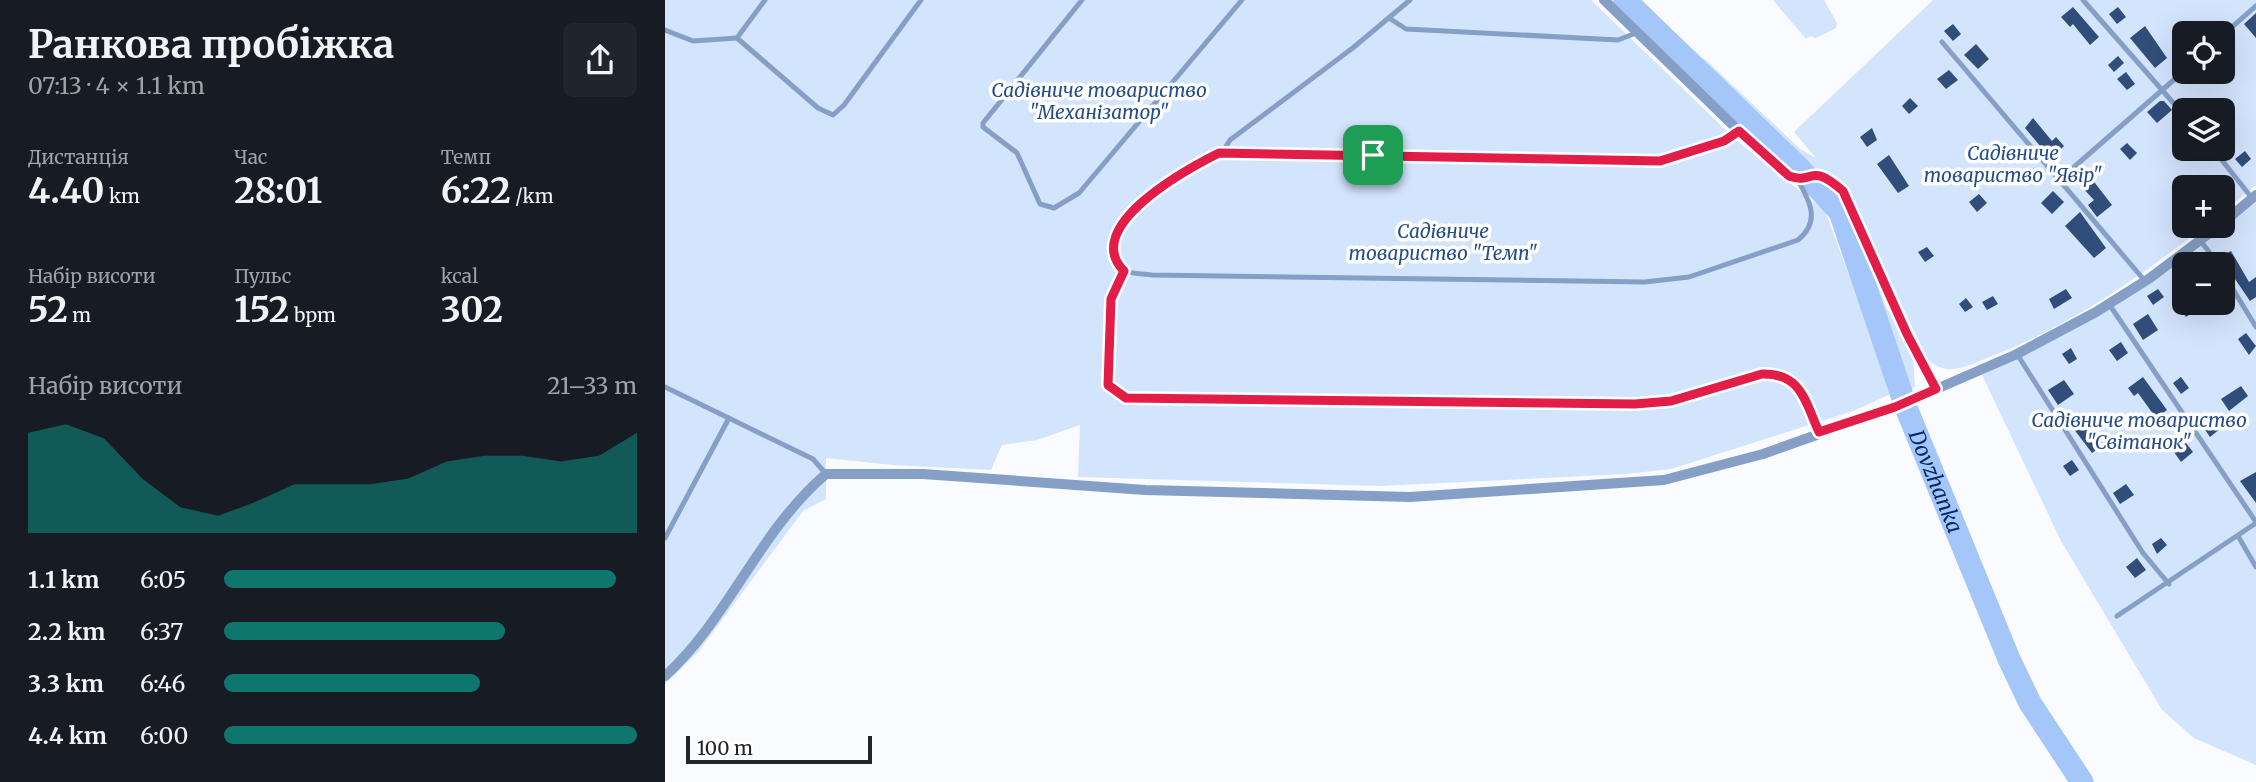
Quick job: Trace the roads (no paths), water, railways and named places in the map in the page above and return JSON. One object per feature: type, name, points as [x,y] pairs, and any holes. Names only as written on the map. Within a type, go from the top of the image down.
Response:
[{"type":"street","points":[[1604,0],[1775,166],[1804,177],[1828,177],[1843,191],[1907,334],[1936,389]]},
{"type":"street","points":[[2235,212],[2254,196]]},
{"type":"street","points":[[665,676],[696,647],[758,553],[803,494],[825,474],[923,474],[1145,490],[1411,497],[1664,480],[1763,454],[1895,407],[2017,354],[2109,304],[2203,238]]},
{"type":"lane","points":[[737,38],[765,0]]},
{"type":"lane","points":[[665,30],[692,41],[737,38],[818,108],[833,115],[844,105],[921,0]]},
{"type":"lane","points":[[1081,0],[983,123],[983,127],[1017,153],[1040,204],[1054,208],[1079,193],[1242,0]]},
{"type":"lane","points":[[1222,153],[1230,140],[1389,19],[1410,0]]},
{"type":"lane","points":[[2083,0],[2172,102]]},
{"type":"lane","points":[[2235,24],[2256,6]]},
{"type":"lane","points":[[1389,19],[1406,29],[1618,40],[1637,33]]},
{"type":"lane","points":[[1942,42],[2145,281]]},
{"type":"lane","points":[[2058,181],[2172,81]]},
{"type":"lane","points":[[1739,131],[1724,141],[1660,161],[1222,153],[1195,165],[1129,214],[1114,235],[1113,251],[1117,264],[1124,271],[1152,275],[1673,281],[1798,240],[1808,231],[1813,217],[1804,177]]},
{"type":"lane","points":[[2223,161],[2254,196]]},
{"type":"lane","points":[[2200,240],[2209,252]]},
{"type":"lane","points":[[1124,271],[1111,299],[1108,385],[1126,398],[1635,404],[1671,401],[1762,374],[1776,374],[1790,378],[1798,388],[1819,432]]},
{"type":"lane","points":[[2235,293],[2256,327]]},
{"type":"lane","points":[[2109,304],[2256,522],[2169,584],[2117,616]]},
{"type":"lane","points":[[2017,354],[2143,553],[2169,584]]},
{"type":"lane","points":[[665,387],[813,459],[825,474]]},
{"type":"lane","points":[[665,538],[729,418]]},
{"type":"lane","points":[[2238,536],[2256,567]]},
{"type":"waterway","name":"Dovzhanka","points":[[1625,0],[1800,169],[1840,212],[1907,410],[2009,659],[2030,703],[2082,782]]},
{"type":"park label","name":"Садівниче товариство \"Механізатор\"","points":[[1099,101]]},
{"type":"park label","name":"Садівниче товариство \"Явір\"","points":[[2013,164]]},
{"type":"park label","name":"Садівниче товариство \"Темп\"","points":[[1443,242]]},
{"type":"park label","name":"Садівниче товариство \"Світанок\"","points":[[2139,431]]}]
